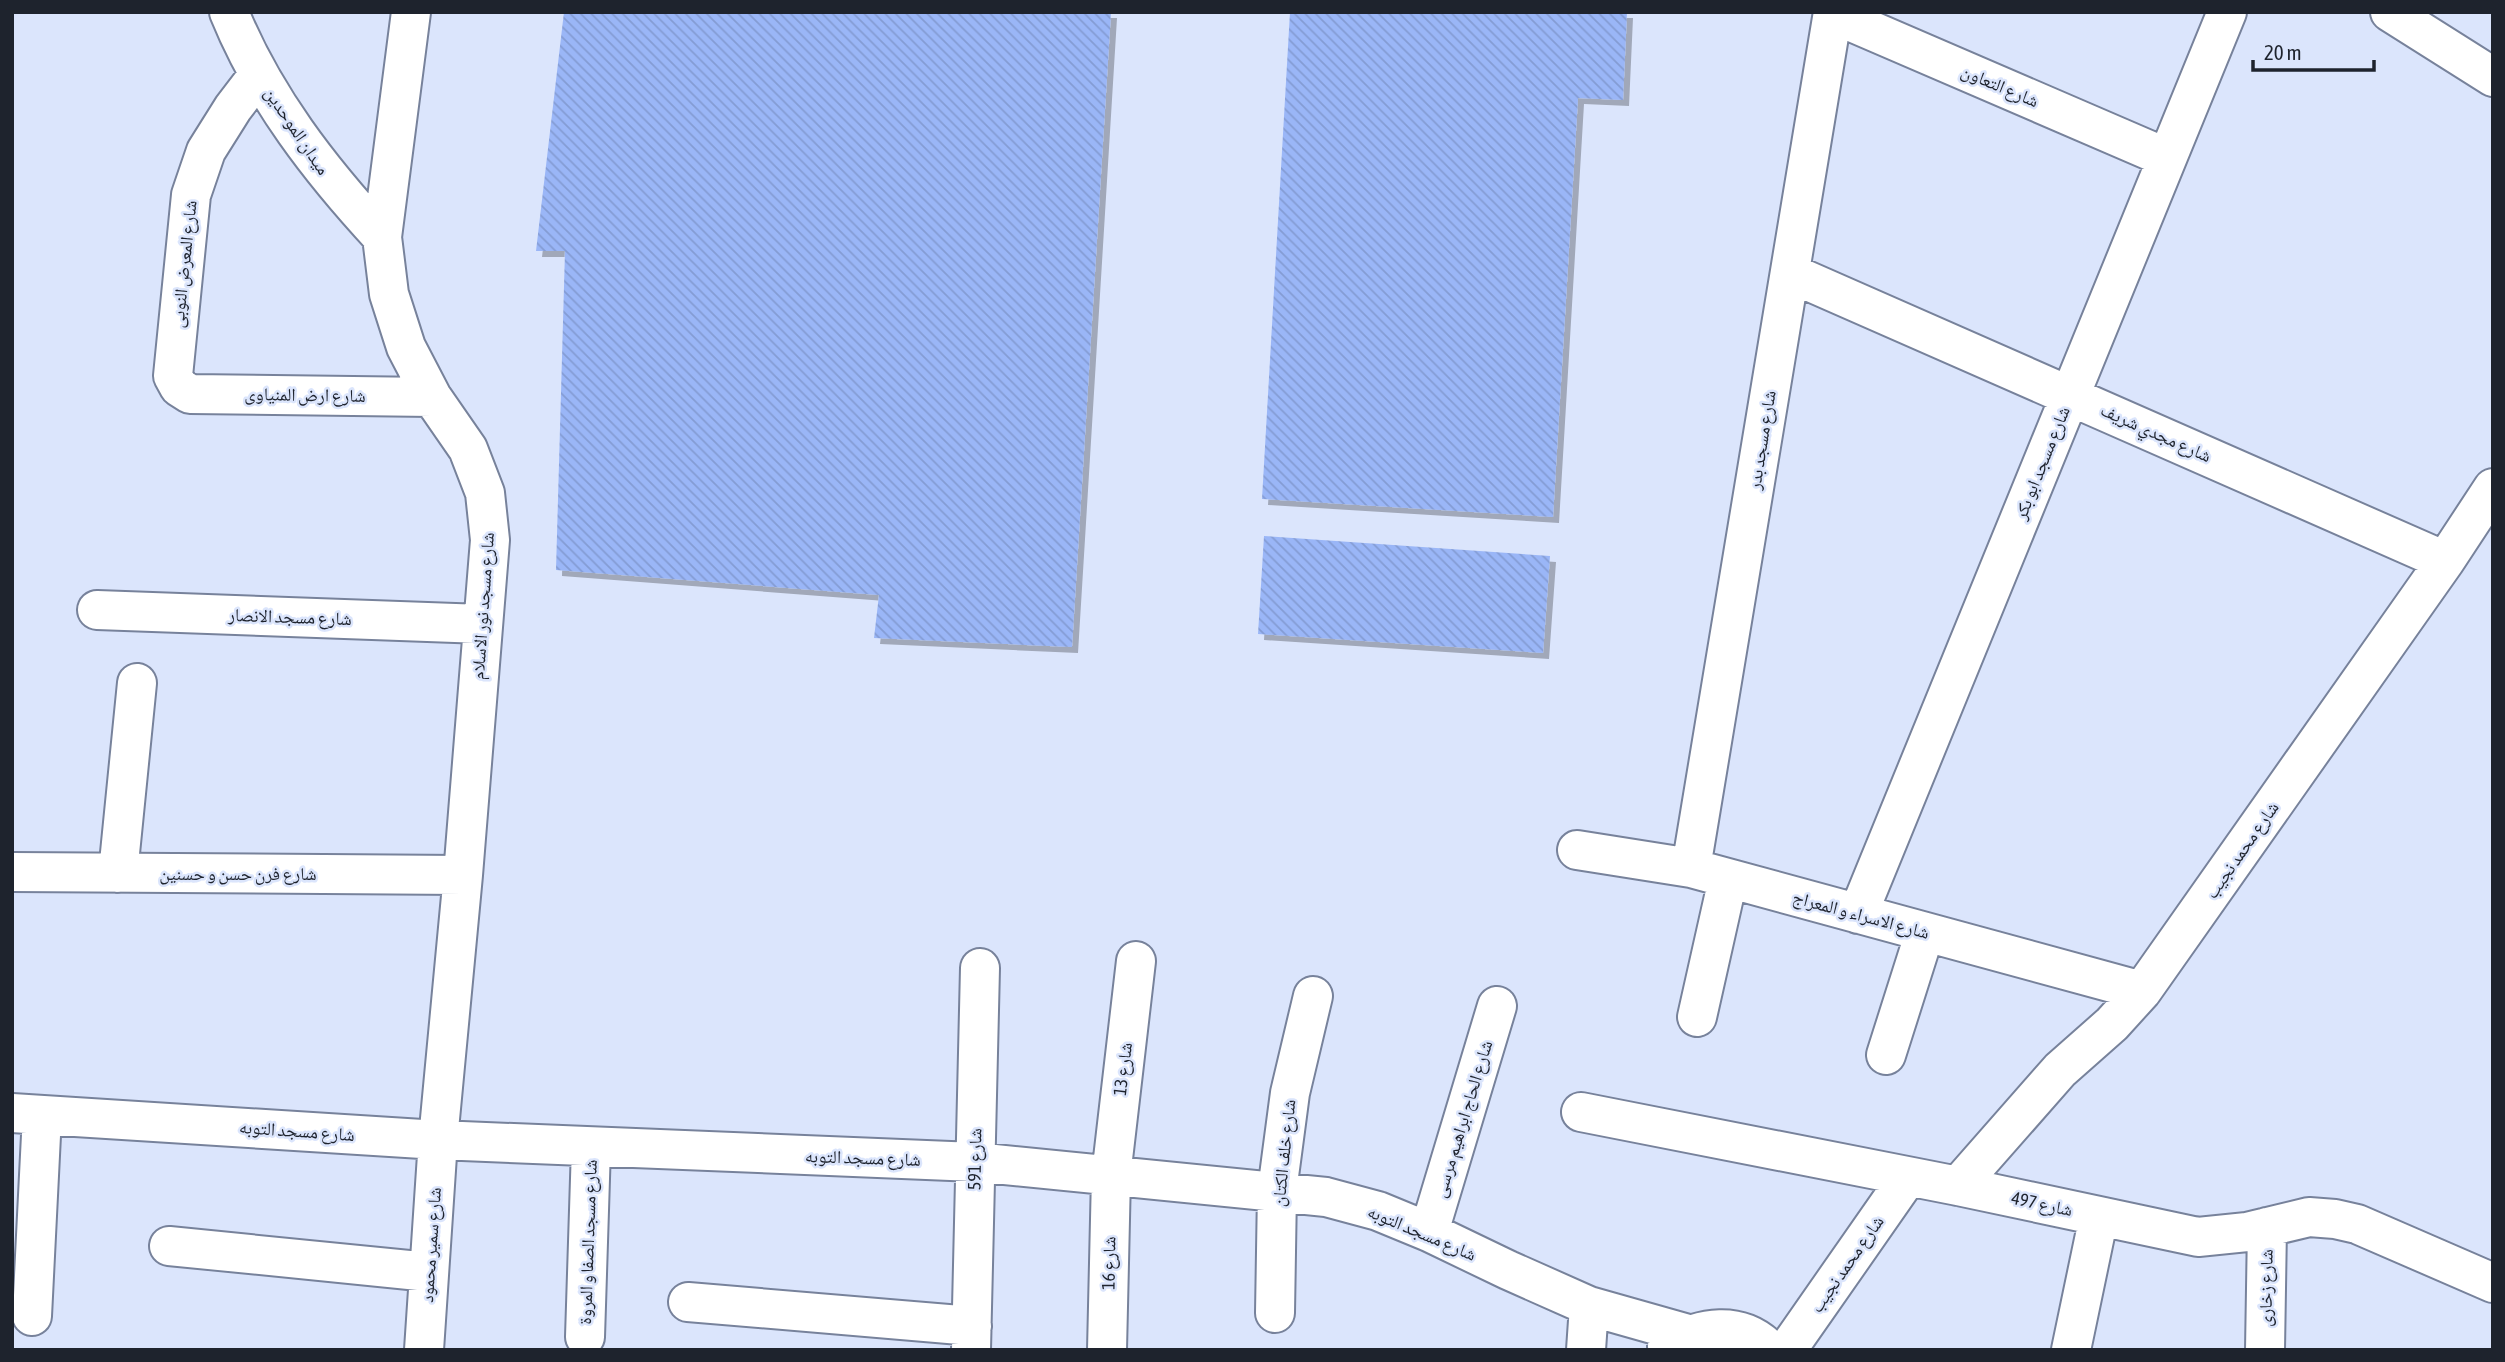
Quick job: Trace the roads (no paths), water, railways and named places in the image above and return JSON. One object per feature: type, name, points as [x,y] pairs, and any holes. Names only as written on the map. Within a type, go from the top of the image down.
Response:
[{"type":"street","name":"ميدان الموحدين","points":[[229,12],[259,74],[295,132],[336,187],[382,237]]},
{"type":"street","name":"شارع مسجد نور الاسلام","points":[[411,12],[382,237],[389,294],[406,347],[432,397],[468,449],[485,493],[490,540],[463,876],[438,1139]]},
{"type":"street","name":"شارع مسجد ابو بكر","points":[[1858,914],[2227,12]]},
{"type":"street","points":[[2390,12],[2493,77]]},
{"type":"street","name":"شارع التعاون","points":[[1833,13],[2167,158]]},
{"type":"street","name":"شارع مسجد بدر","points":[[1691,868],[1833,13]]},
{"type":"street","name":"شارع المعرض النوبى","points":[[179,387],[173,376],[191,195],[206,151],[233,108],[259,74]]},
{"type":"street","name":"شارع مجدي شريف","points":[[1790,273],[2445,561]]},
{"type":"street","name":"شارع ارض المنياوى","points":[[179,387],[190,394],[432,397]]},
{"type":"street","name":"شارع محمد نجيب","points":[[1958,1186],[2060,1070],[2112,1024],[2142,991],[2445,561],[2493,488]]},
{"type":"street","name":"شارع مسجد الانصار","points":[[97,610],[483,624]]},
{"type":"street","points":[[118,873],[137,683]]},
{"type":"street","name":"شارع الاسراء و المعراج","points":[[1577,850],[1691,868],[2142,991]]},
{"type":"street","name":"شارع فرن حسن و حسنين","points":[[12,872],[463,876]]},
{"type":"street","points":[[1697,1017],[1728,879]]},
{"type":"street","points":[[1886,1055],[1925,932]]},
{"type":"street","name":"شارع 13","points":[[1111,1176],[1136,961]]},
{"type":"street","name":"شارع 591","points":[[971,1338],[980,968]]},
{"type":"street","name":"شارع خلف الكتان","points":[[1275,1313],[1277,1191],[1290,1093],[1313,996]]},
{"type":"street","name":"شارع الحاج ابراهيم مرسى","points":[[1429,1231],[1497,1006]]},
{"type":"street","name":"شارع 497","points":[[1581,1112],[1958,1186],[2198,1237],[2223,1236],[2309,1217],[2335,1219],[2357,1224],[2493,1283]]},
{"type":"street","points":[[27,1114],[32,1316]]},
{"type":"street","name":"شارع مسجد التوبه","points":[[27,1114],[591,1147],[975,1163],[1326,1197],[1429,1231],[1508,1270],[1675,1342]]},
{"type":"street","name":"شارع سمير محمود","points":[[424,1350],[438,1139]]},
{"type":"street","name":"شارع مسجد الصفا و المروة","points":[[585,1337],[591,1147]]},
{"type":"street","name":"شارع 16","points":[[1107,1350],[1111,1176]]},
{"type":"street","name":"شارع محمد نجيب","points":[[1787,1350],[1907,1178]]},
{"type":"street","points":[[2071,1350],[2099,1216]]},
{"type":"street","name":"شارع زخارى","points":[[2264,1350],[2267,1227]]},
{"type":"street","points":[[169,1246],[429,1272]]},
{"type":"street","points":[[688,1302],[971,1338]]},
{"type":"street","points":[[1586,1350],[1589,1306]]},
{"type":"street","points":[[1675,1342],[1708,1329],[1728,1329],[1748,1335],[1770,1350]]}]
